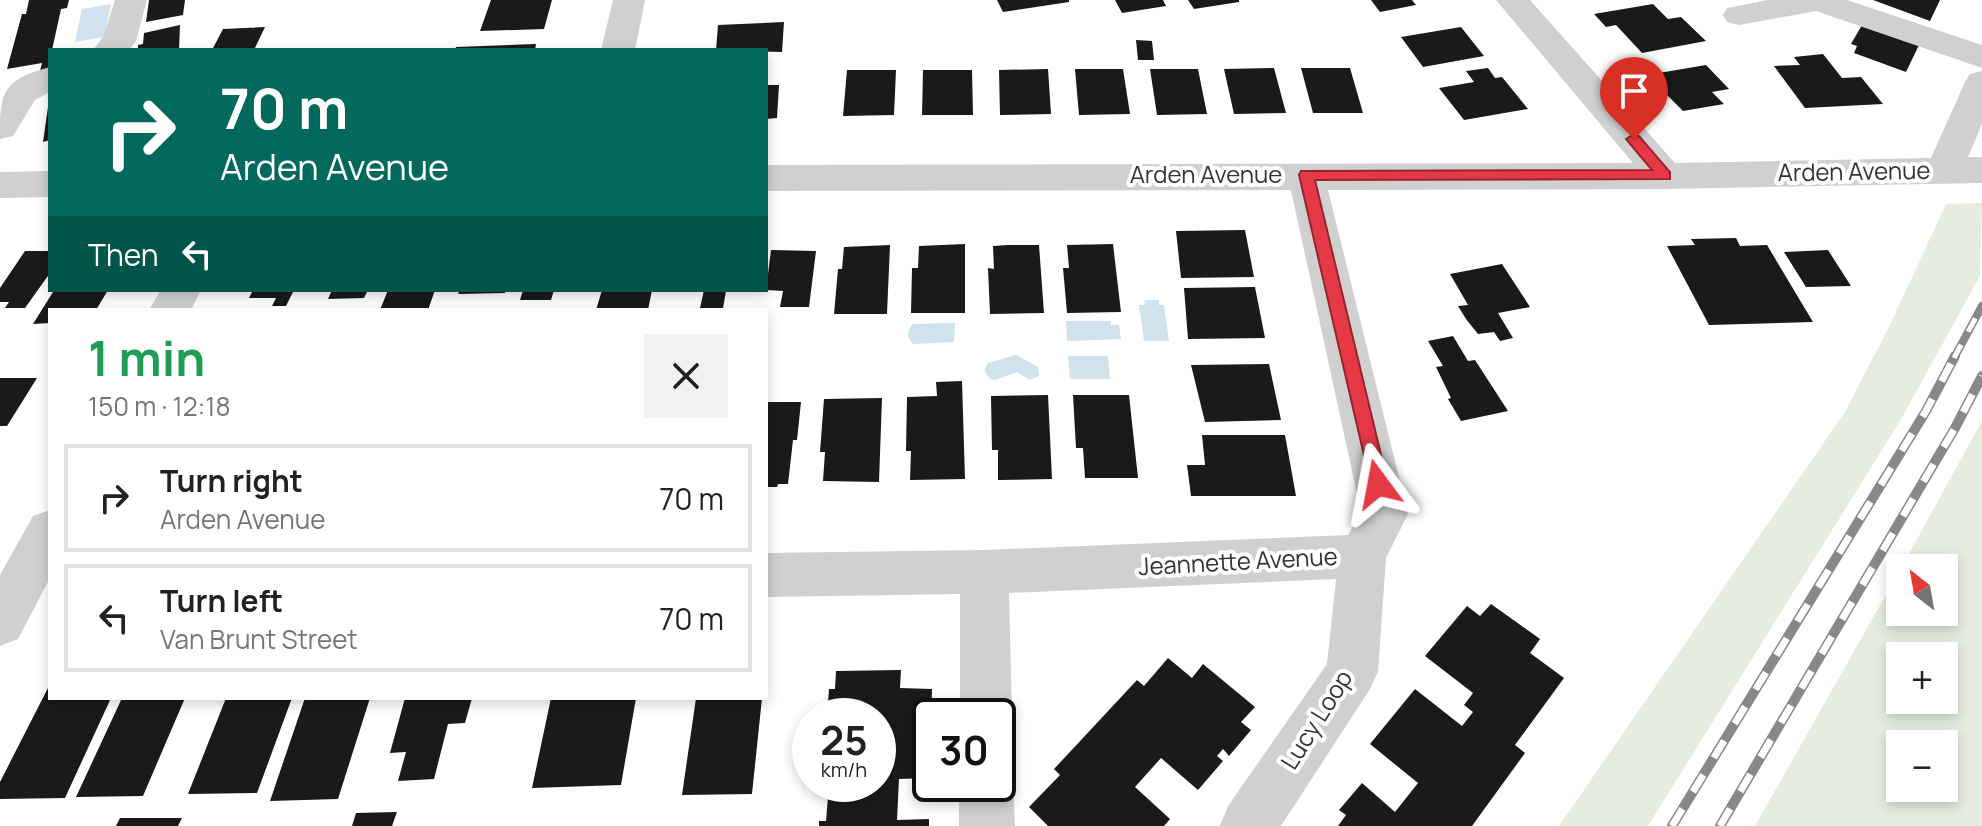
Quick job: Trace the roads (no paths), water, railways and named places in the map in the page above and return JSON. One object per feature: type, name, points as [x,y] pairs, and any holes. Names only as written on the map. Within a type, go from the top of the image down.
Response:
[{"type":"street","points":[[112,48],[119,41],[131,0]]},
{"type":"street","points":[[618,48],[629,0]]},
{"type":"street","points":[[1512,0],[1665,176]]},
{"type":"street","points":[[1739,15],[1818,1],[1982,57]]},
{"type":"street","points":[[0,127],[23,92],[48,79]]},
{"type":"street","points":[[1944,171],[1982,82]]},
{"type":"street","name":"Arden Avenue","points":[[768,178],[1665,176],[1982,170]]},
{"type":"street","name":"Jeannette Avenue","points":[[768,575],[984,572],[1362,556],[1385,514],[1306,175]]},
{"type":"street","points":[[0,185],[48,184]]},
{"type":"street","points":[[18,594],[48,535]]},
{"type":"street","name":"Lucy Loop","points":[[1248,826],[1352,672],[1362,556]]},
{"type":"street","points":[[984,572],[986,698]]},
{"type":"street","points":[[986,802],[987,826]]},
{"type":"water","points":[[111,4],[104,37],[75,42],[82,9]]},
{"type":"water","points":[[1144,300],[1159,300],[1159,305],[1164,305],[1169,341],[1144,341],[1139,305],[1145,305]]},
{"type":"water","points":[[1066,321],[1111,321],[1111,325],[1119,325],[1121,339],[1067,341]]},
{"type":"water","points":[[955,323],[954,342],[913,344],[908,332],[913,324]]},
{"type":"water","points":[[1016,355],[1038,367],[1039,376],[1030,380],[1017,372],[990,379],[984,370],[988,363]]},
{"type":"water","points":[[1068,356],[1108,356],[1110,379],[1070,379]]},
{"type":"railway","points":[[1954,358],[1982,306]]},
{"type":"railway","points":[[1672,826],[1926,411],[1955,356]]},
{"type":"railway","points":[[1720,826],[1955,428],[1982,376]]}]
